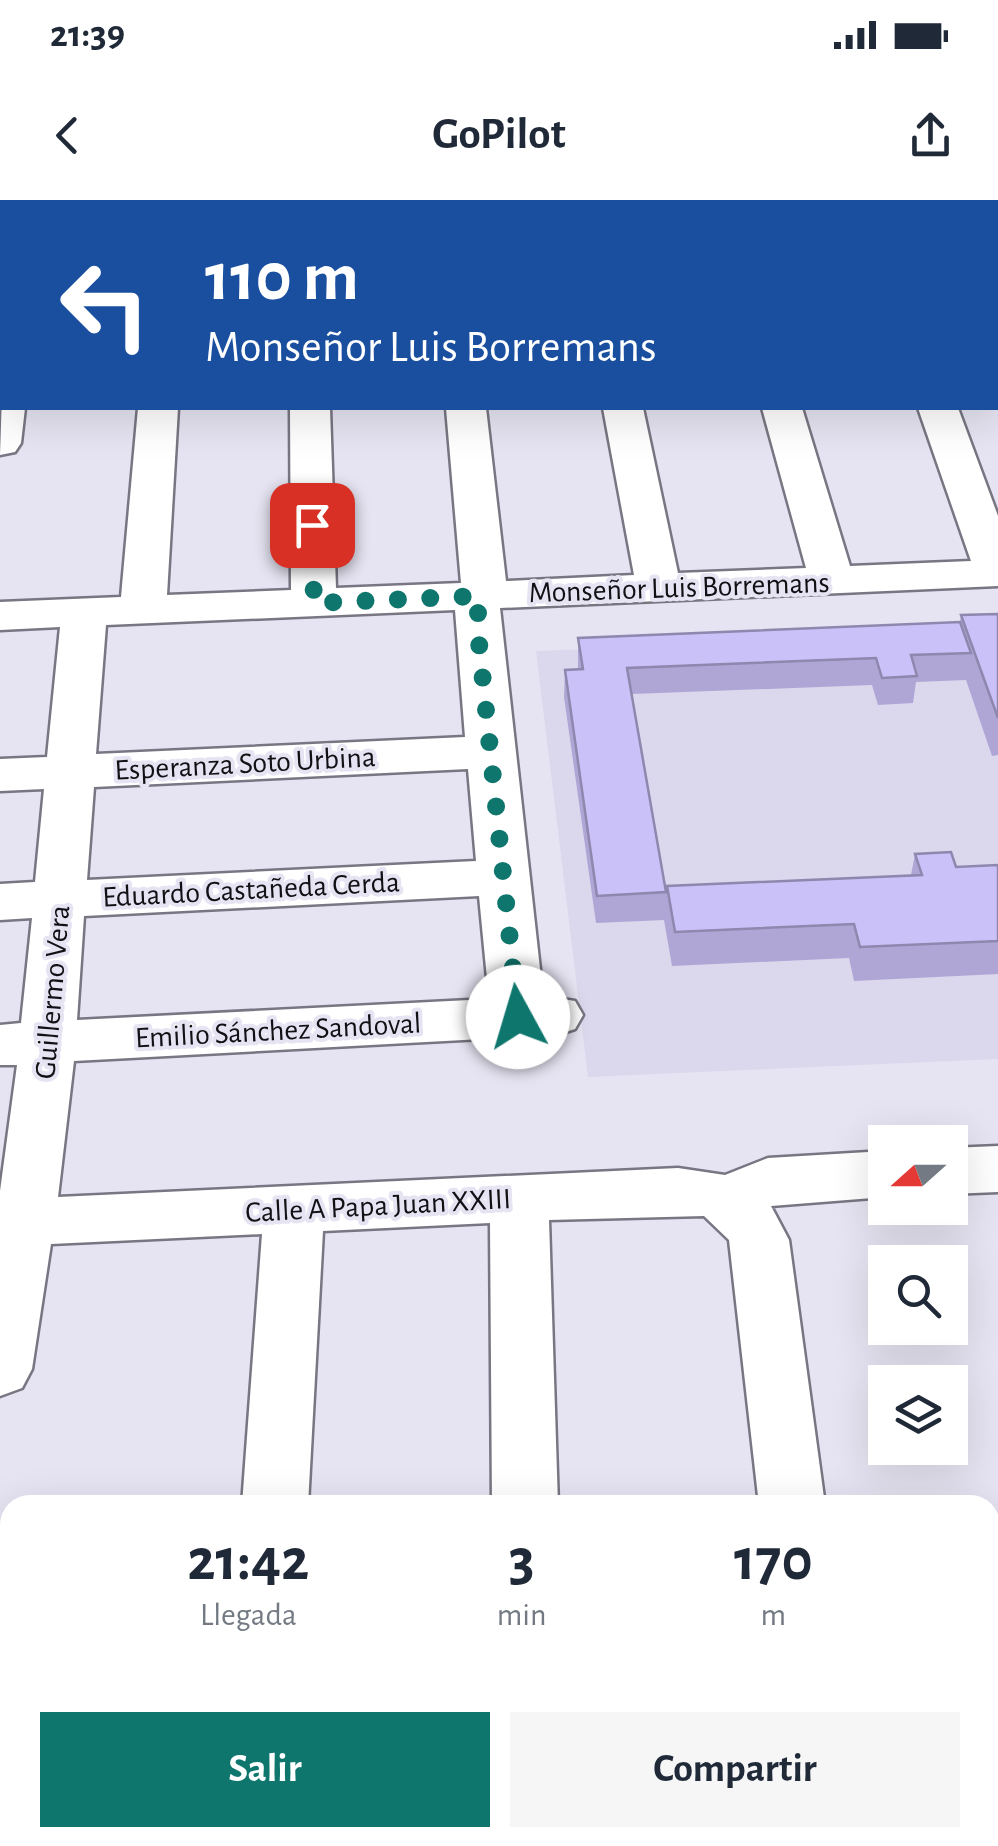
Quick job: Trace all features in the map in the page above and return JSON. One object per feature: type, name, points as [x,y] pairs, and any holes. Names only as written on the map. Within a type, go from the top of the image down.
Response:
[{"type":"street","points":[[0,443],[2,410]]},
{"type":"street","points":[[142,610],[158,410]]},
{"type":"street","points":[[310,410],[314,603]]},
{"type":"street","points":[[466,410],[484,587],[478,596],[503,877]]},
{"type":"street","points":[[624,410],[659,588]]},
{"type":"street","points":[[783,410],[832,580]]},
{"type":"street","points":[[939,410],[998,573]]},
{"type":"street","name":"Monseñor Luis Borremans","points":[[0,616],[998,573]]},
{"type":"street","name":"Guillermo Vera","points":[[0,1369],[13,1223],[40,1127],[23,1044],[60,898],[84,613]]},
{"type":"street","name":"Esperanza Soto Urbina","points":[[0,775],[490,752]]},
{"type":"street","name":"Eduardo Castañeda Cerda","points":[[0,902],[503,877]]},
{"type":"street","name":"Emilio Sánchez Sandoval","points":[[23,1044],[537,1016],[503,877]]},
{"type":"street","points":[[968,1170],[998,1168]]},
{"type":"street","points":[[791,1495],[759,1240],[744,1210],[730,1199],[768,1181],[868,1175]]},
{"type":"street","name":"Calle A Papa Juan XXIII","points":[[13,1223],[678,1190],[730,1199]]},
{"type":"street","points":[[520,1198],[524,1495]]},
{"type":"street","points":[[276,1495],[294,1209]]},
{"type":"shaded area","points":[[998,634],[998,1059],[588,1077],[536,651]]},
{"type":"building","points":[[998,614],[998,718],[961,615]]},
{"type":"building","points":[[960,622],[971,653],[911,655],[917,676],[882,678],[876,658],[627,668],[666,892],[597,896],[565,670],[583,669],[578,638]]},
{"type":"building","points":[[951,852],[956,867],[998,865],[998,941],[860,947],[854,924],[675,932],[667,886],[922,875],[915,854]]},
{"type":"route","points":[[312,525],[314,603],[478,596],[478,633],[518,1017]]}]
